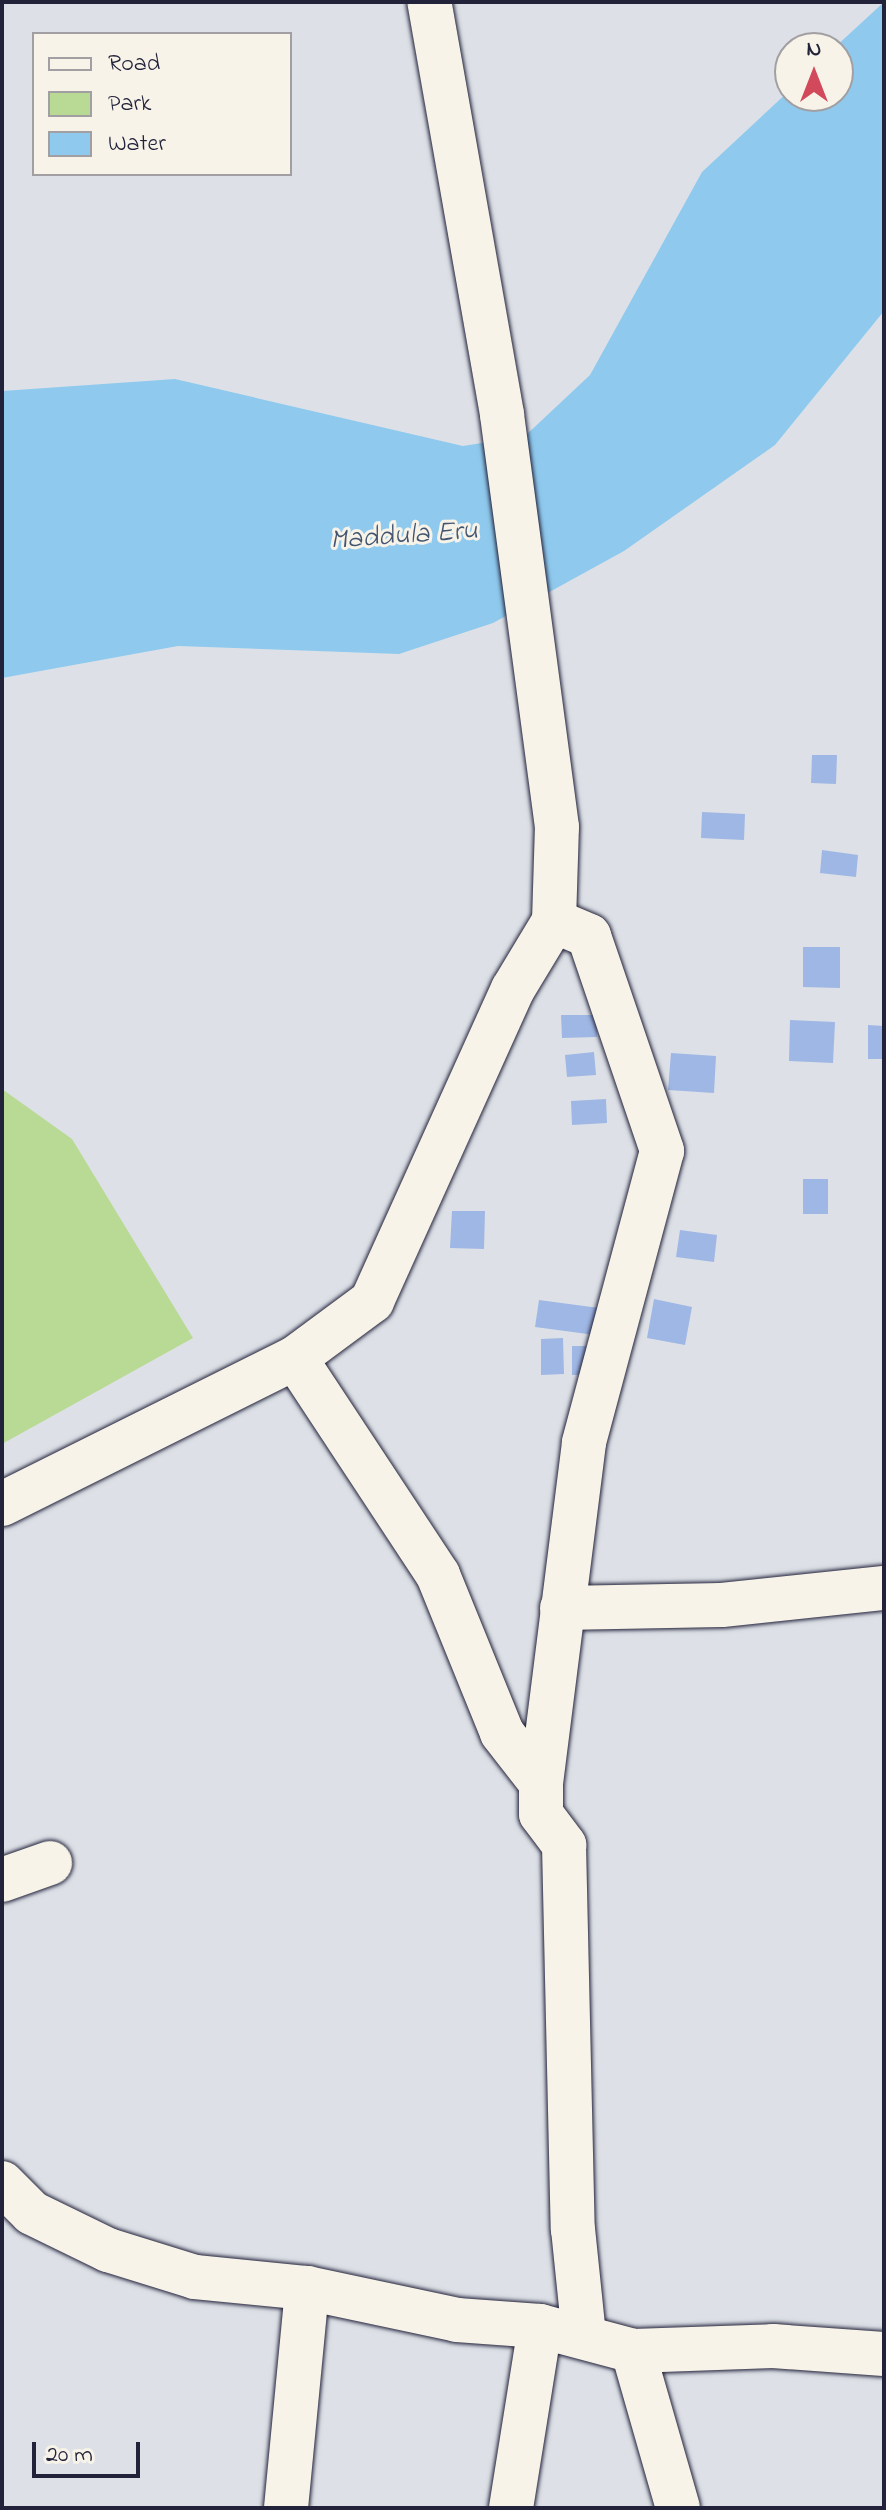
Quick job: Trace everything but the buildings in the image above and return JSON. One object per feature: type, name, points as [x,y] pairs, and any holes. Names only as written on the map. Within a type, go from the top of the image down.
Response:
[{"type":"street","points":[[2,1504],[295,1358],[372,1301],[513,989],[554,921],[557,827],[502,414],[429,2]]},
{"type":"street","points":[[554,921],[589,936],[662,1151],[584,1443],[541,1783],[541,1814],[564,1845],[573,2229],[584,2336]]},
{"type":"street","points":[[295,1358],[438,1575],[502,1733],[541,1783]]},
{"type":"street","points":[[562,1608],[722,1605],[884,1588]]},
{"type":"street","points":[[2,1880],[50,1863]]},
{"type":"street","points":[[2,2183],[32,2213],[108,2250],[195,2277],[307,2288],[457,2320],[540,2326],[633,2351],[773,2346],[884,2354]]},
{"type":"street","points":[[286,2508],[307,2288]]},
{"type":"street","points":[[511,2508],[540,2326]]},
{"type":"street","points":[[633,2351],[678,2508]]},
{"type":"green space","points":[[2,1089],[72,1139],[193,1338],[2,1444]]},
{"type":"water","name":"Maddula Eru","points":[[884,2],[884,311],[775,445],[624,551],[493,623],[399,654],[178,646],[2,678],[2,391],[175,379],[463,446],[525,436],[590,375],[702,172],[774,105],[774,112],[854,112],[854,32],[851,32]]}]
